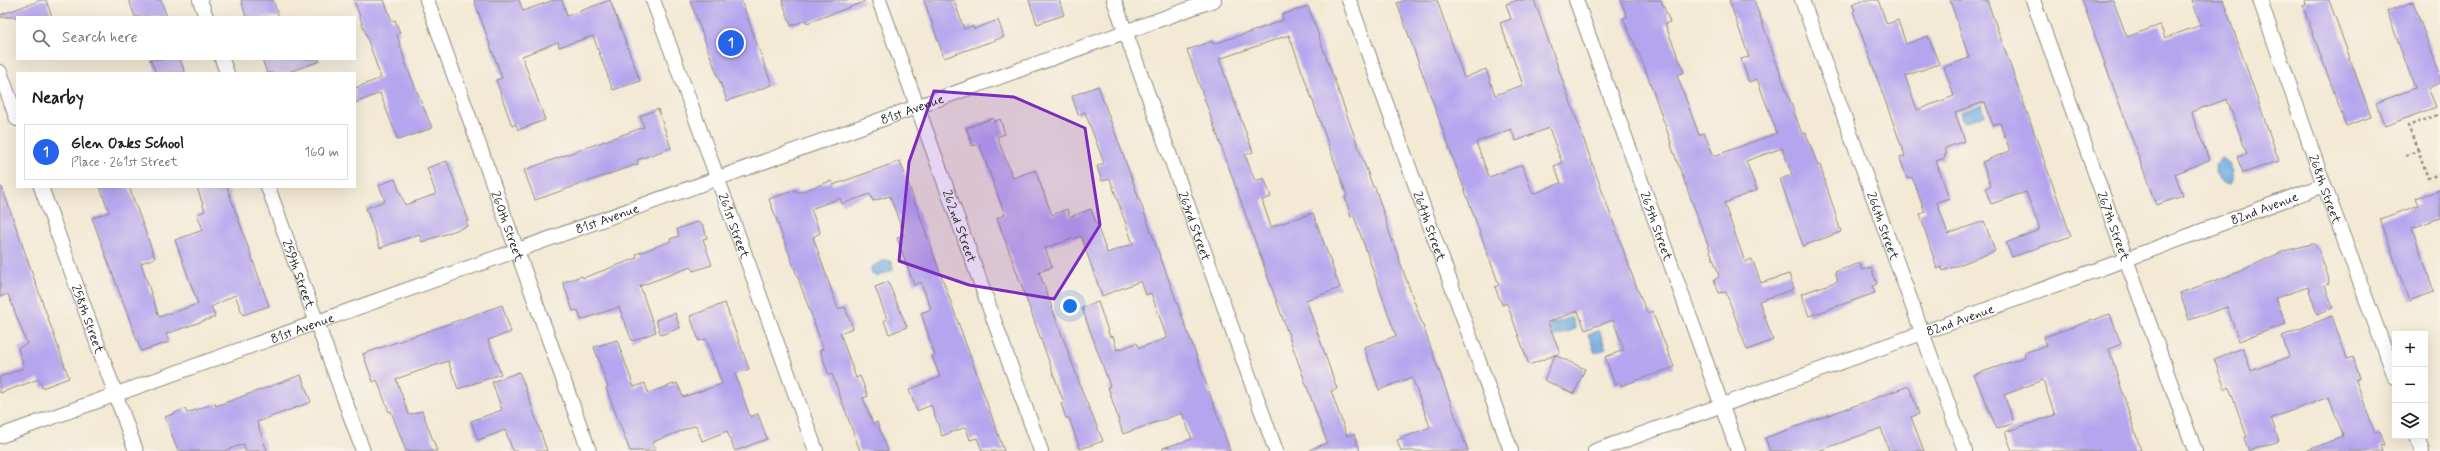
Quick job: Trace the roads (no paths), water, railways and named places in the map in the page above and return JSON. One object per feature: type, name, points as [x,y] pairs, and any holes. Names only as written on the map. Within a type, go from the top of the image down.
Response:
[{"type":"street","points":[[200,0],[206,16]]},
{"type":"street","name":"260th Street","points":[[427,0],[589,451]]},
{"type":"street","name":"261st Street","points":[[653,0],[816,451]]},
{"type":"street","name":"262nd Street","points":[[879,0],[1041,451]]},
{"type":"street","name":"263rd Street","points":[[1114,0],[1276,451]]},
{"type":"street","name":"81st Avenue","points":[[0,436],[1214,0]]},
{"type":"street","name":"264th Street","points":[[1350,0],[1511,451]]},
{"type":"street","name":"265th Street","points":[[1576,0],[1738,451]]},
{"type":"street","name":"266th Street","points":[[1802,0],[1965,451]]},
{"type":"street","name":"267th Street","points":[[2033,0],[2195,451]]},
{"type":"street","name":"268th Street","points":[[2260,0],[2324,185],[2392,369]]},
{"type":"street","points":[[222,60],[227,72]]},
{"type":"street","points":[[0,72],[16,117]]},
{"type":"street","name":"82nd Avenue","points":[[1595,451],[2126,259],[2324,185]]},
{"type":"street","name":"258th Street","points":[[41,188],[136,451]]},
{"type":"street","name":"259th Street","points":[[268,188],[363,451]]},
{"type":"street","points":[[2418,439],[2422,451]]},
{"type":"water","points":[[1982,105],[1985,115],[1964,122],[1961,112]]},
{"type":"water","points":[[2221,158],[2227,162],[2233,172],[2232,183],[2228,185],[2220,180],[2216,170],[2215,164]]},
{"type":"water","points":[[885,260],[892,262],[893,270],[878,276],[871,274],[871,267]]},
{"type":"water","points":[[1572,317],[1576,329],[1551,338],[1547,325]]},
{"type":"water","points":[[1599,330],[1606,349],[1595,353],[1588,334]]},
{"type":"place","name":"Glen Oaks School","points":[[731,43]]}]
